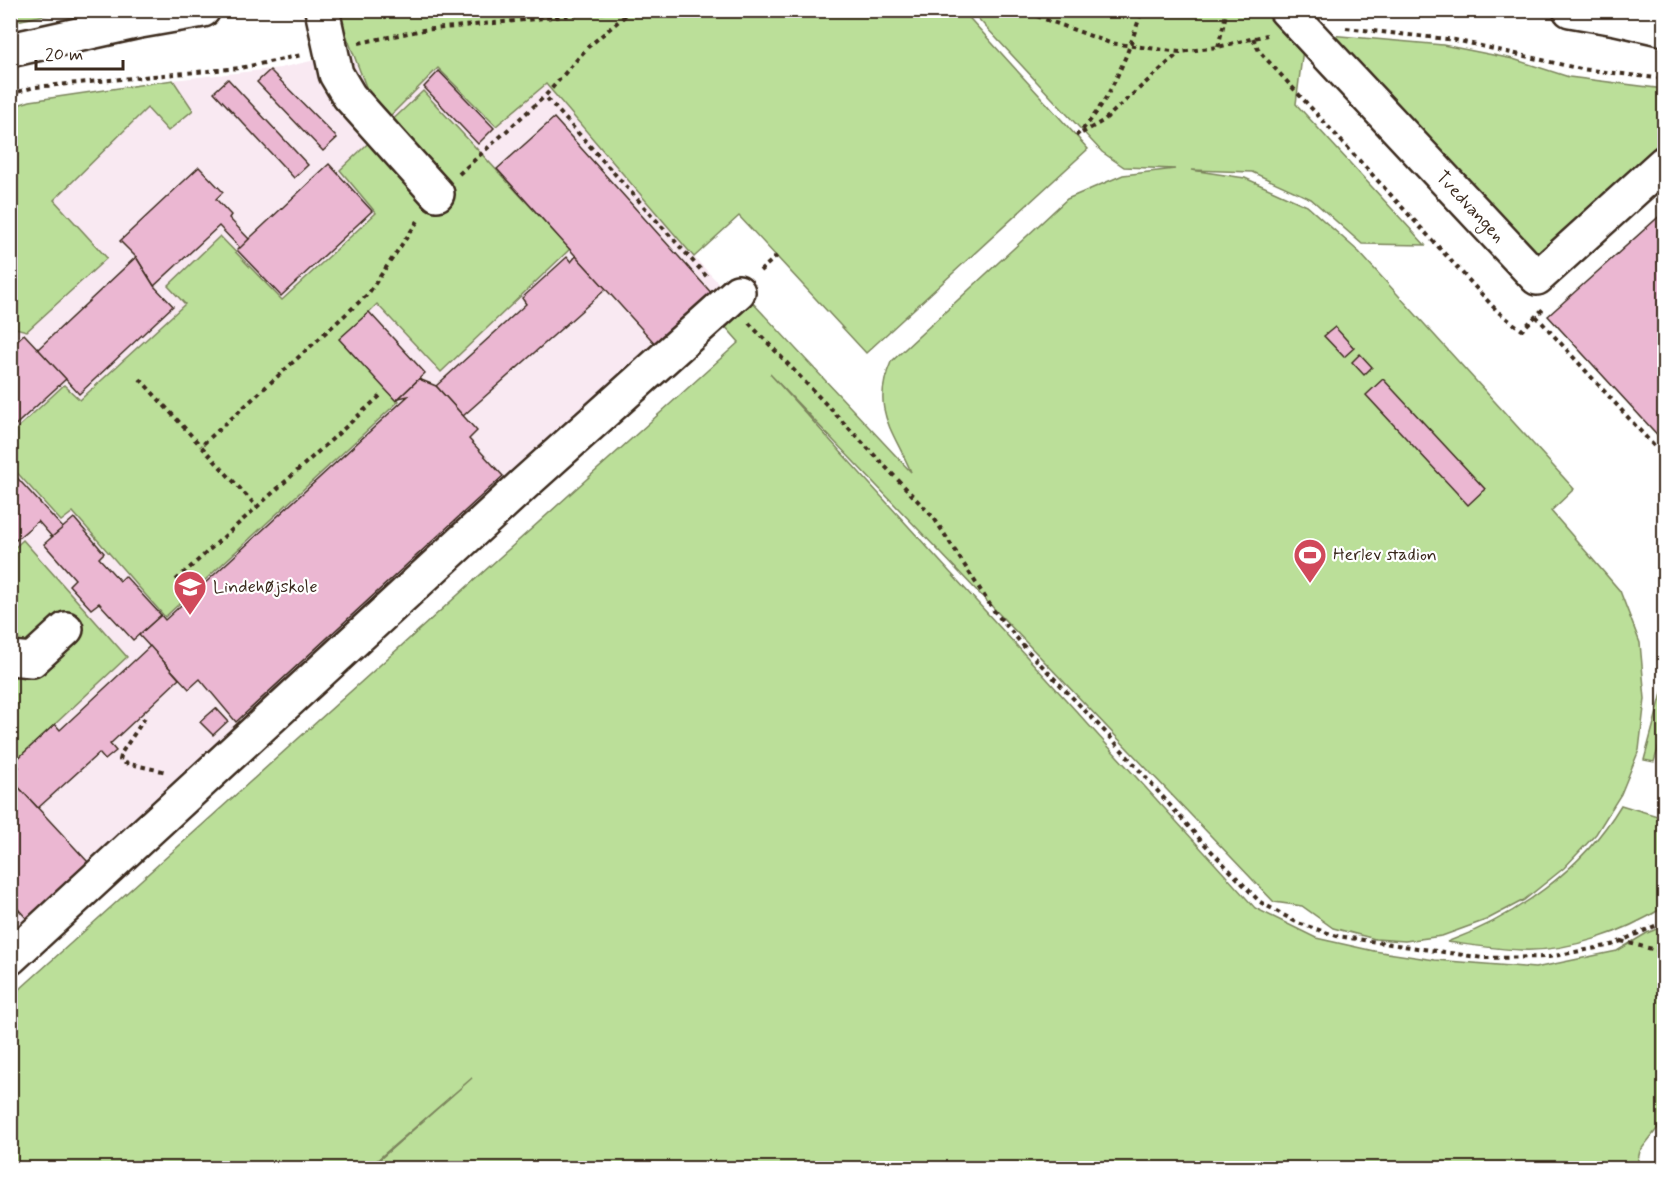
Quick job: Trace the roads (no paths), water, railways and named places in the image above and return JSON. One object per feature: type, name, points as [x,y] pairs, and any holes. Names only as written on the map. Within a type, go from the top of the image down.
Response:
[{"type":"street","points":[[10,50],[140,21],[203,10]]},
{"type":"street","points":[[322,10],[336,74],[349,96],[437,194]]},
{"type":"street","name":"Tvedvangen","points":[[1286,10],[1537,278],[1665,163]]},
{"type":"street","points":[[1570,10],[1665,29]]},
{"type":"street","points":[[10,958],[532,476],[733,296]]},
{"type":"street","points":[[10,658],[32,660],[66,629]]},
{"type":"place","name":"Herlev stadion","points":[[1310,584]]},
{"type":"place","name":"Lindehøjskole","points":[[190,616]]}]
